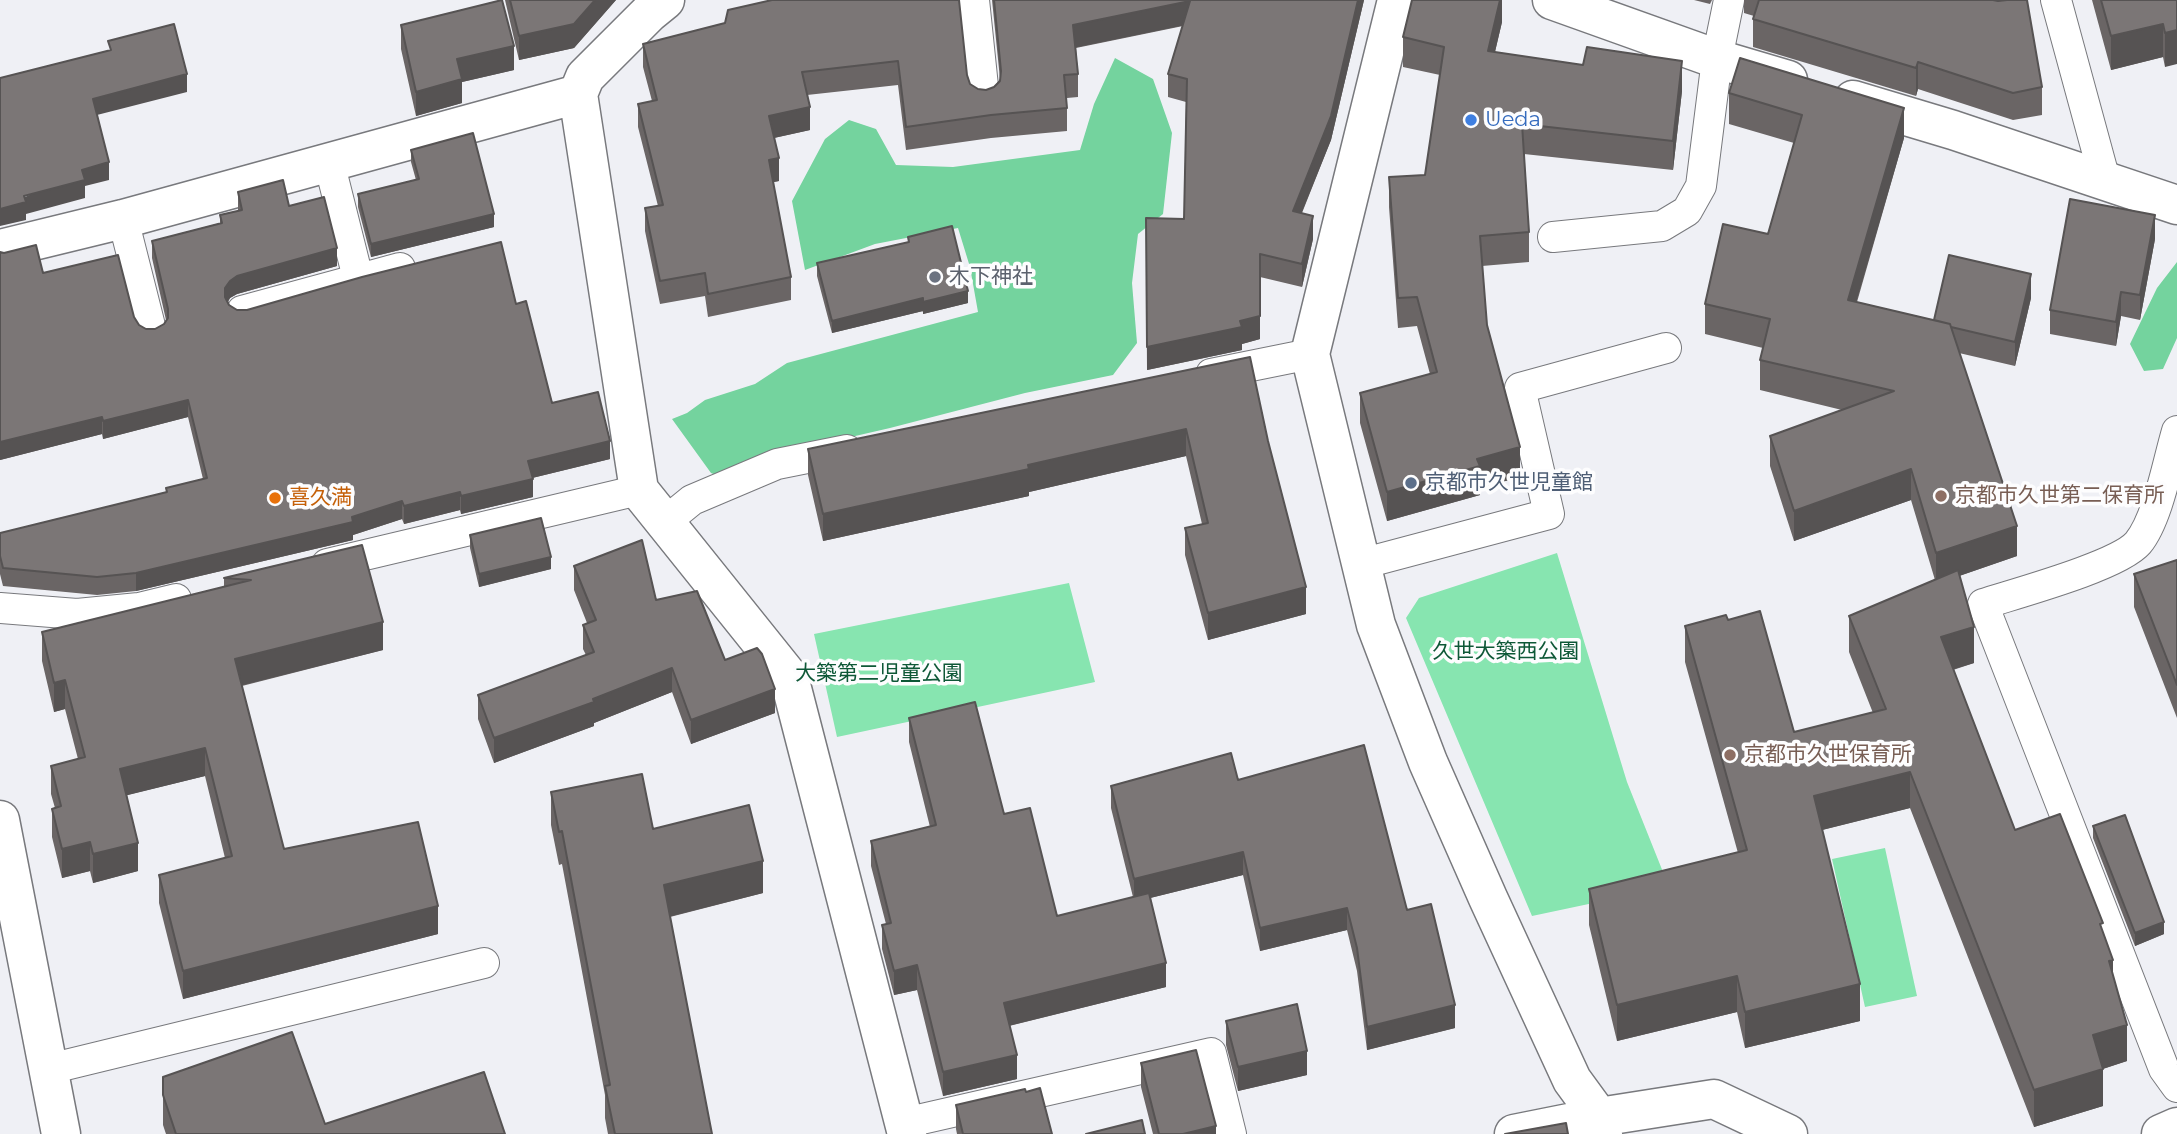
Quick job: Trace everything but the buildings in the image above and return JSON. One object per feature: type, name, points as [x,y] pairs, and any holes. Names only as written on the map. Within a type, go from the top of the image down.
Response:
[{"type":"street","points":[[1397,0],[1310,354],[1376,625],[1428,762],[1572,1080],[1601,1125]]},
{"type":"street","points":[[1552,0],[1717,59],[1953,130],[2177,205]]},
{"type":"street","points":[[653,4],[585,77],[578,94],[639,490],[789,677],[905,1128]]},
{"type":"street","points":[[0,249],[123,219],[578,94]]},
{"type":"street","points":[[0,820],[61,1134]]},
{"type":"street","points":[[1514,1134],[1601,1125],[1714,1099],[1788,1134]]},
{"type":"street","points":[[2161,1134],[2177,1127]]},
{"type":"lane","points":[[974,0],[984,96]]},
{"type":"lane","points":[[1553,237],[1662,226],[1687,211],[1702,186],[1717,59],[1729,0]]},
{"type":"lane","points":[[2056,0],[2105,180]]},
{"type":"lane","points":[[329,162],[358,278]]},
{"type":"lane","points":[[123,219],[150,330]]},
{"type":"lane","points":[[242,311],[420,263]]},
{"type":"lane","points":[[1361,564],[1549,514],[1520,388],[1666,348]]},
{"type":"lane","points":[[1178,381],[1310,354]]},
{"type":"lane","points":[[2177,430],[2151,519],[2137,543],[2115,560],[1983,604],[2164,1069],[2177,1087]]},
{"type":"lane","points":[[665,522],[692,500],[778,464],[872,444]]},
{"type":"lane","points":[[302,570],[639,490]]},
{"type":"lane","points":[[0,608],[77,614],[139,608],[207,592]]},
{"type":"lane","points":[[49,1069],[484,963]]},
{"type":"lane","points":[[905,1128],[1211,1053],[1231,1134]]},
{"type":"green space","points":[[1115,58],[1153,79],[1172,133],[1163,214],[1138,234],[1132,283],[1137,343],[1113,375],[1025,393],[790,451],[716,475],[711,473],[672,419],[687,413],[705,400],[755,384],[787,363],[978,312],[970,267],[958,228],[875,244],[805,270],[792,201],[825,139],[849,120],[876,129],[896,165],[953,167],[1080,150],[1094,104]]},
{"type":"green space","points":[[2177,262],[2177,338],[2163,369],[2144,371],[2130,344],[2157,288]]},
{"type":"green space","name":"久世大築西公園","points":[[1557,553],[1627,782],[1669,887],[1532,916],[1406,618],[1419,598]]},
{"type":"green space","name":"大築第二児童公園","points":[[1069,583],[1095,682],[837,737],[814,634]]},
{"type":"green space","points":[[1885,848],[1917,996],[1865,1007],[1832,859]]},
{"type":"place","name":"Ueda","points":[[1471,120]]},
{"type":"place","name":"木下神社","points":[[935,277]]},
{"type":"place","name":"京都市久世児童館","points":[[1411,483]]},
{"type":"place","name":"京都市久世第二保育所","points":[[1941,496]]},
{"type":"place","name":"喜久満","points":[[275,498]]},
{"type":"place","name":"京都市久世保育所","points":[[1730,755]]}]
